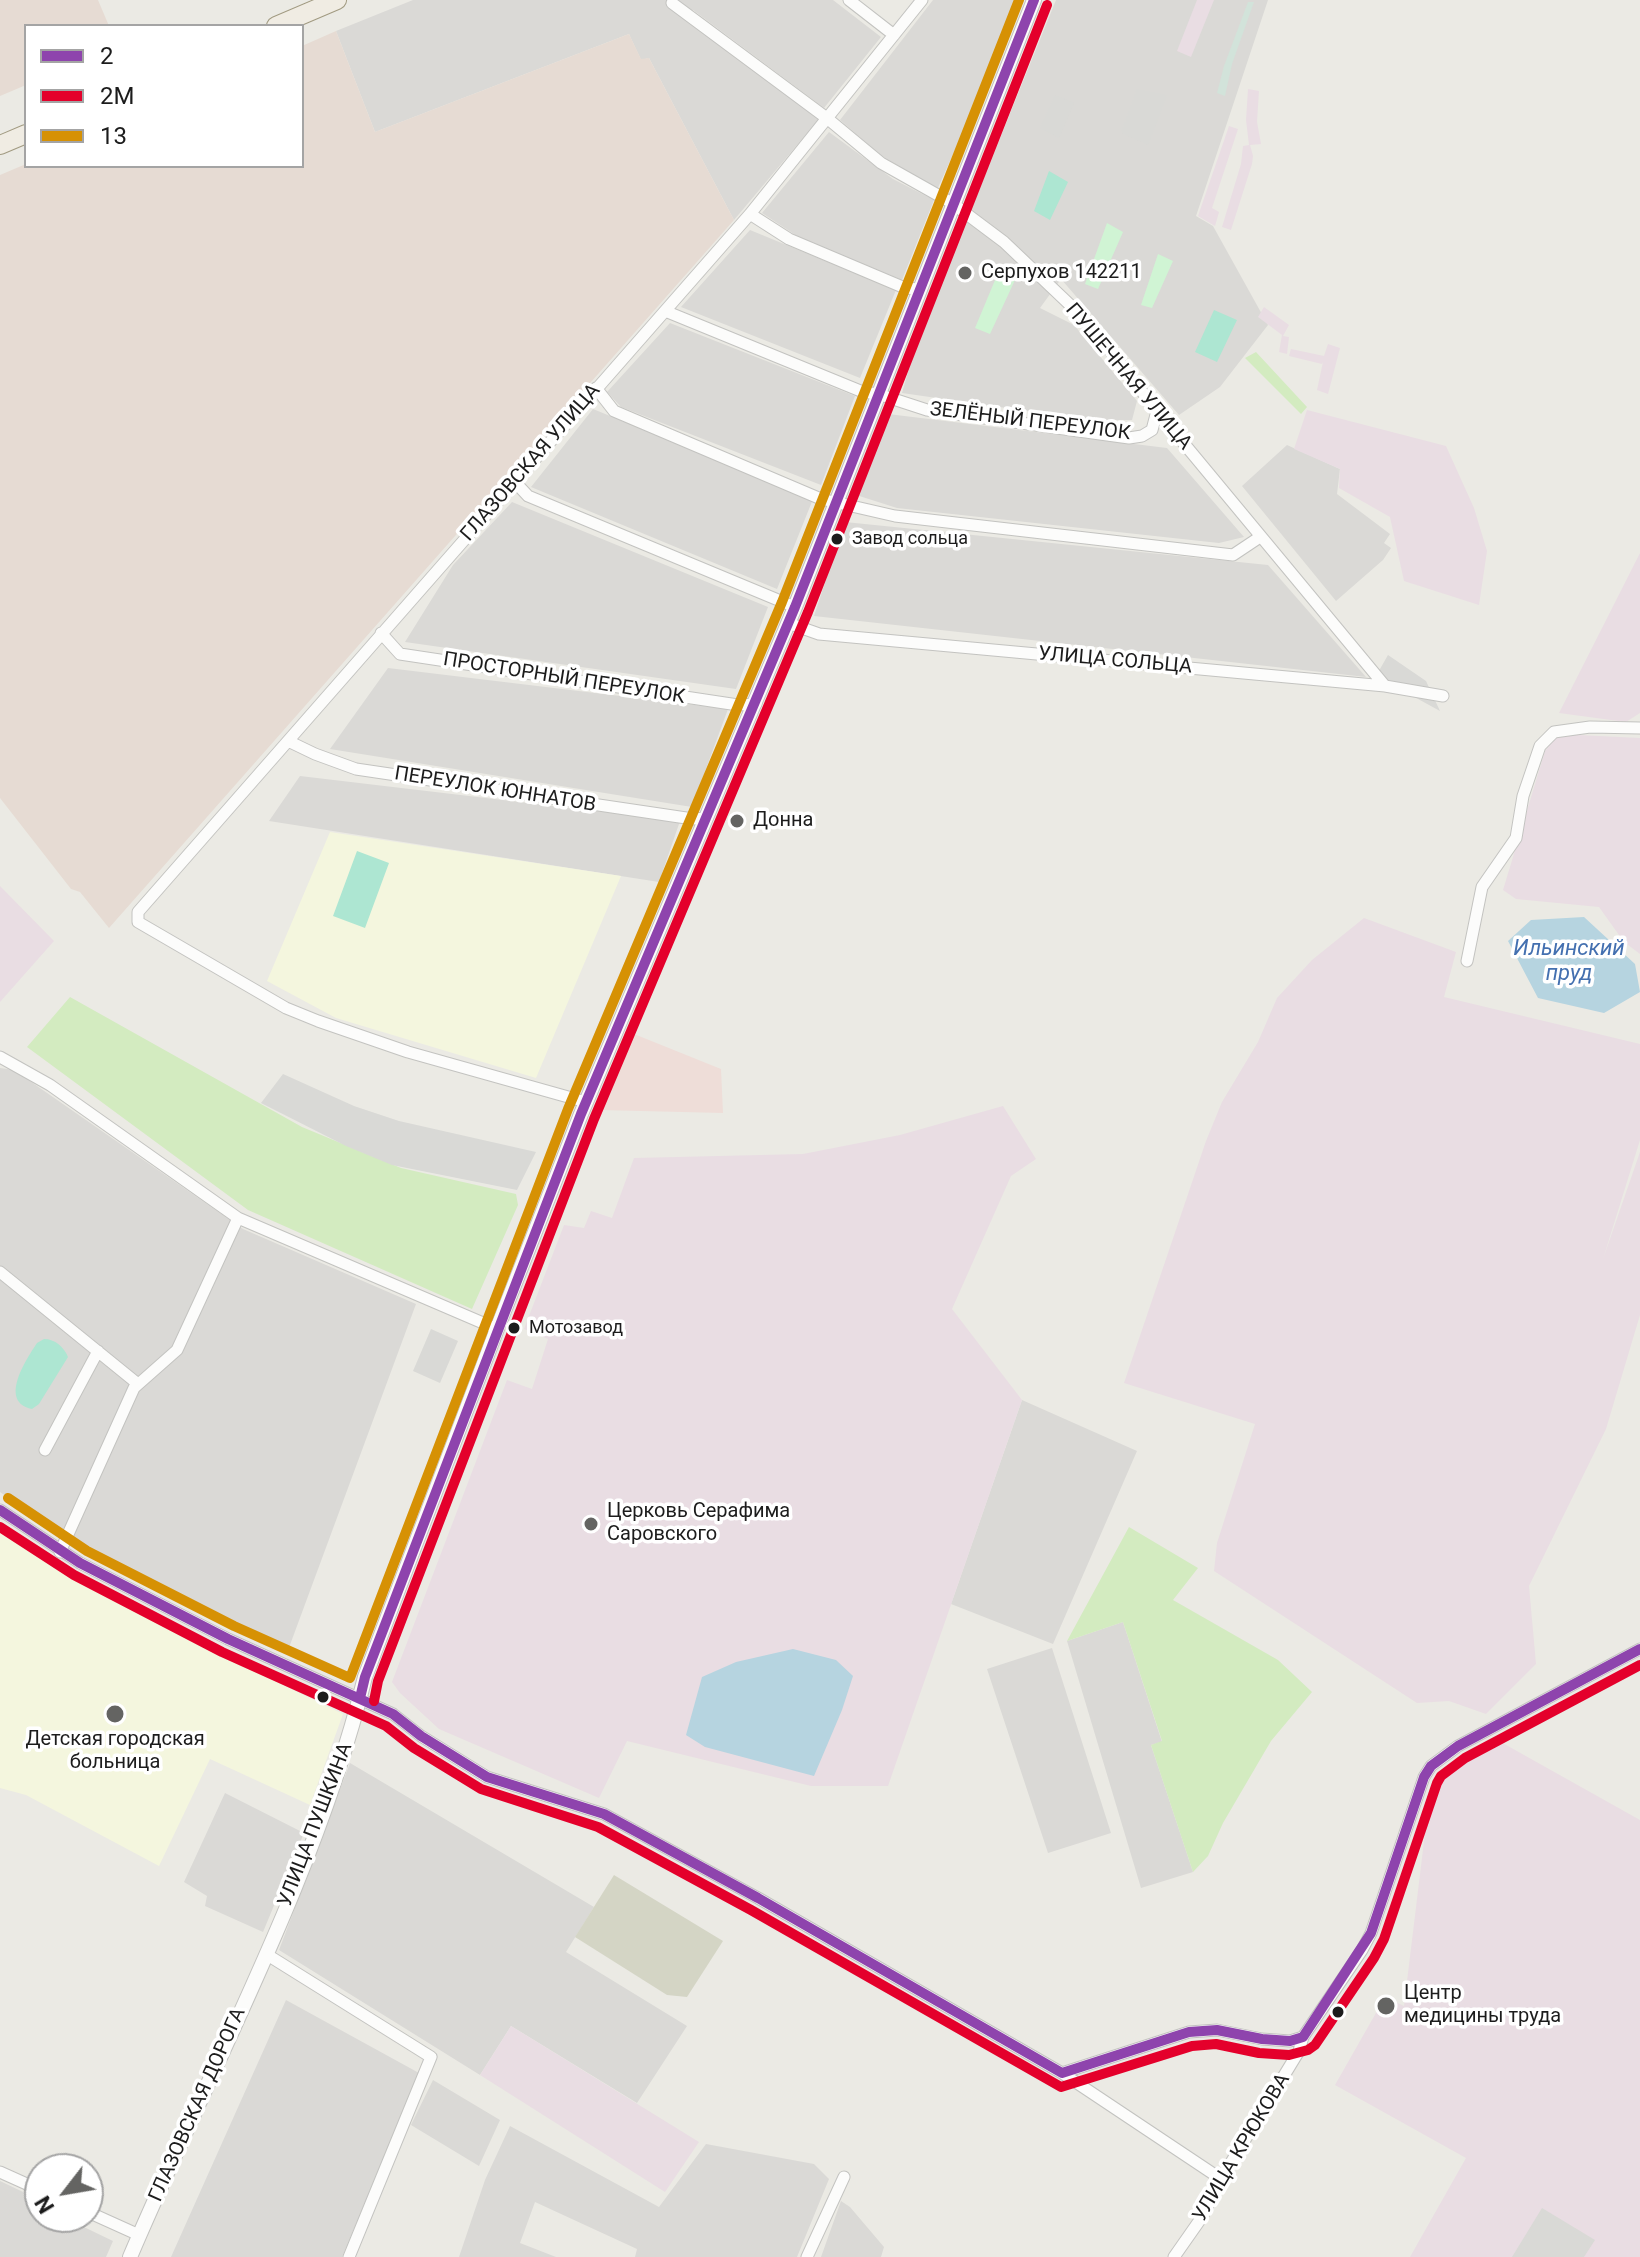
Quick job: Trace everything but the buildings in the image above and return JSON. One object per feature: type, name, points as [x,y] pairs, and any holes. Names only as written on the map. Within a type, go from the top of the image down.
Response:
[{"type":"main road","points":[[281,24],[337,0]]},
{"type":"main road","points":[[0,145],[24,135]]},
{"type":"street","points":[[849,0],[894,35]]},
{"type":"street","name":"ГЛАЗОВСКАЯ УЛИЦА","points":[[584,1108],[408,1052],[286,1008],[138,922],[138,912],[750,214],[922,0]]},
{"type":"street","points":[[584,1108],[756,704],[1034,0]]},
{"type":"street","name":"ПУШЕЧНАЯ УЛИЦА","points":[[672,3],[828,119],[881,163],[952,203],[1004,242],[1088,322],[1157,411],[1385,686]]},
{"type":"street","points":[[750,214],[789,239],[905,288],[919,289]]},
{"type":"street","name":"ЗЕЛЁНЫЙ ПЕРЕУЛОК","points":[[665,311],[863,392],[927,410],[1129,438],[1152,430],[1157,411]]},
{"type":"street","points":[[596,388],[614,411],[821,499],[895,516],[1233,555],[1260,537]]},
{"type":"street","points":[[515,482],[528,496],[795,607]]},
{"type":"street","name":"УЛИЦА СОЛЬЦА","points":[[788,623],[819,634],[1385,686],[1443,696]]},
{"type":"street","name":"ПРОСТОРНЫЙ ПЕРЕУЛОК","points":[[381,633],[400,654],[738,705],[756,704]]},
{"type":"street","points":[[1467,961],[1482,887],[1516,838],[1523,796],[1540,746],[1554,732],[1590,727],[1640,728]]},
{"type":"street","name":"ПЕРЕУЛОК ЮННАТОВ","points":[[288,741],[356,769],[693,819],[707,818]]},
{"type":"street","points":[[0,1057],[50,1085],[238,1218],[497,1329]]},
{"type":"street","name":"УЛИЦА ПУШКИНА","points":[[266,1954],[305,1860],[355,1720],[365,1677],[584,1108]]},
{"type":"street","points":[[60,1552],[134,1388],[177,1350],[238,1218]]},
{"type":"street","points":[[0,1272],[138,1384]]},
{"type":"street","points":[[45,1450],[98,1351]]},
{"type":"street","points":[[0,1510],[60,1552],[228,1639],[393,1714],[421,1736],[487,1777],[604,1814],[758,1898],[1062,2073],[1221,2179]]},
{"type":"street","name":"УЛИЦА КРЮКОВА","points":[[1174,2257],[1202,2217],[1221,2179],[1299,2051],[1303,2037],[1371,1933],[1418,1789],[1431,1766],[1458,1746],[1640,1649]]},
{"type":"street","points":[[266,1954],[431,2057],[349,2257]]},
{"type":"street","name":"ГЛАЗОВСКАЯ ДОРОГА","points":[[130,2257],[266,1954]]},
{"type":"street","points":[[1062,2073],[1189,2032],[1217,2030],[1290,2041],[1303,2037]]},
{"type":"street","points":[[0,2172],[24,2183]]},
{"type":"street","points":[[807,2257],[844,2177]]},
{"type":"street","points":[[104,2219],[139,2235]]},
{"type":"shaded area","points":[[0,0],[98,0],[108,24],[24,24],[24,86],[0,96]]},
{"type":"shaded area","points":[[413,0],[833,0],[881,37],[824,108],[693,10],[686,17],[819,119],[734,220],[649,58],[641,60],[629,34],[375,132],[336,31]]},
{"type":"shaded area","points":[[933,0],[1015,0],[976,103],[937,190],[879,154],[840,120]]},
{"type":"shaded area","points":[[1056,0],[1268,0],[1196,216],[1213,226],[1268,325],[1220,387],[1179,415],[1061,279],[1040,308],[1074,325],[1137,401],[1132,420],[1090,420],[902,393],[915,348]]},
{"type":"shaded area","points":[[1197,0],[1214,0],[1191,57],[1177,51]]},
{"type":"shaded area","points":[[1248,2],[1254,2],[1232,64],[1225,96],[1217,93]]},
{"type":"shaded area","points":[[336,31],[375,132],[629,34],[641,59],[649,58],[734,220],[109,928],[80,892],[71,889],[0,798],[0,175],[24,165],[24,168],[304,168],[304,45]]},
{"type":"shaded area","points":[[1137,89],[1167,95],[1148,145],[1121,133]]},
{"type":"shaded area","points":[[1248,89],[1259,91],[1257,122],[1261,144],[1250,145],[1252,164],[1231,230],[1222,227],[1241,164],[1243,146],[1249,145],[1246,120]]},
{"type":"shaded area","points":[[1055,95],[1074,103],[1059,138],[1040,128]]},
{"type":"shaded area","points":[[1229,126],[1238,129],[1212,208],[1219,212],[1215,226],[1198,216]]},
{"type":"shaded area","points":[[829,132],[893,179],[934,200],[902,280],[800,238],[762,213]]},
{"type":"shaded area","points":[[750,230],[896,290],[860,378],[681,307]]},
{"type":"shaded area","points":[[1264,307],[1289,325],[1283,336],[1289,337],[1287,354],[1279,352],[1282,335],[1258,317]]},
{"type":"shaded area","points":[[670,323],[855,396],[821,485],[621,407],[607,392]]},
{"type":"shaded area","points":[[1328,344],[1340,348],[1328,394],[1317,390],[1323,362],[1289,356],[1291,349],[1324,356]]},
{"type":"shaded area","points":[[593,409],[813,499],[777,589],[531,487]]},
{"type":"shaded area","points":[[1307,410],[1446,446],[1474,508],[1487,551],[1479,605],[1404,581],[1390,517],[1339,488],[1340,469],[1294,449]]},
{"type":"shaded area","points":[[888,414],[1167,448],[1244,537],[1219,543],[897,508],[853,494]]},
{"type":"shaded area","points":[[1287,445],[1340,469],[1337,494],[1390,534],[1384,543],[1391,548],[1383,560],[1336,601],[1242,486]]},
{"type":"shaded area","points":[[512,502],[768,607],[736,689],[405,642],[453,565]]},
{"type":"shaded area","points":[[845,522],[1268,565],[1366,677],[814,616]]},
{"type":"shaded area","points":[[1640,553],[1640,713],[1626,722],[1559,713]]},
{"type":"shaded area","points":[[1388,655],[1426,681],[1440,711],[1376,676]]},
{"type":"shaded area","points":[[388,668],[728,709],[692,807],[330,749]]},
{"type":"shaded area","points":[[1557,734],[1640,738],[1640,954],[1624,942],[1599,907],[1516,899],[1503,890],[1545,751]]},
{"type":"shaded area","points":[[300,776],[680,821],[659,882],[269,821]]},
{"type":"shaded area","points":[[330,832],[621,876],[536,1078],[336,1018],[267,981]]},
{"type":"shaded area","points":[[0,886],[54,941],[0,1002]]},
{"type":"shaded area","points":[[1364,918],[1456,952],[1444,997],[1640,1044],[1640,1140],[1603,1259],[1640,1152],[1640,1315],[1606,1429],[1529,1586],[1536,1664],[1486,1714],[1449,1701],[1417,1703],[1214,1571],[1217,1543],[1255,1424],[1124,1383],[1222,1102],[1258,1042],[1277,998],[1312,960]]},
{"type":"shaded area","points":[[634,1034],[721,1069],[723,1113],[600,1110]]},
{"type":"shaded area","points":[[0,1068],[14,1070],[243,1229],[416,1304],[287,1653],[77,1547],[0,1492]]},
{"type":"shaded area","points":[[283,1074],[354,1106],[399,1121],[536,1152],[517,1190],[392,1165],[346,1146],[261,1103]]},
{"type":"shaded area","points":[[1003,1106],[1036,1159],[1011,1176],[952,1309],[1022,1400],[888,1786],[811,1786],[627,1741],[599,1798],[439,1729],[400,1693],[392,1682],[507,1380],[532,1389],[548,1339],[524,1329],[564,1225],[584,1228],[591,1211],[612,1218],[634,1158],[803,1154],[900,1135]]},
{"type":"shaded area","points":[[431,1329],[458,1341],[440,1383],[413,1371]]},
{"type":"shaded area","points":[[1022,1400],[1137,1451],[1053,1644],[951,1604]]},
{"type":"shaded area","name":"Детская городская больница","points":[[0,1532],[52,1565],[343,1714],[310,1805],[210,1759],[159,1866],[26,1795],[0,1788]]},
{"type":"shaded area","points":[[1123,1622],[1162,1742],[1151,1745],[1193,1872],[1141,1888],[1067,1641]]},
{"type":"shaded area","points":[[1052,1648],[1111,1833],[1048,1853],[987,1669]]},
{"type":"shaded area","points":[[1499,1741],[1640,1820],[1640,2257],[1410,2257],[1466,2158],[1335,2085],[1385,1997],[1404,2006],[1430,1792],[1438,1780]]},
{"type":"shaded area","points":[[350,1763],[594,1907],[566,1952],[687,2026],[637,2103],[511,2026],[480,2075],[279,1950]]},
{"type":"shaded area","points":[[225,1793],[304,1833],[263,1932],[205,1906],[207,1896],[184,1882]]},
{"type":"shaded area","points":[[614,1875],[723,1941],[687,1997],[667,1995],[575,1937]]},
{"type":"shaded area","points":[[286,2000],[419,2073],[342,2257],[171,2257]]},
{"type":"shaded area","points":[[511,2026],[699,2142],[665,2192],[480,2075]]},
{"type":"shaded area","points":[[433,2080],[500,2120],[479,2166],[411,2125]]},
{"type":"shaded area","points":[[510,2126],[659,2207],[706,2144],[814,2164],[829,2179],[797,2257],[635,2257],[637,2249],[535,2202],[520,2243],[556,2257],[459,2257],[485,2180]]},
{"type":"shaded area","points":[[0,2181],[24,2192],[24,2233],[96,2233],[113,2241],[106,2257],[0,2257]]},
{"type":"shaded area","points":[[841,2201],[850,2207],[884,2247],[881,2257],[821,2257]]},
{"type":"shaded area","points":[[1542,2208],[1595,2240],[1584,2257],[1512,2257]]},
{"type":"green space","points":[[1049,171],[1068,182],[1050,220],[1034,211]]},
{"type":"green space","points":[[1107,223],[1123,232],[1098,289],[1085,284]]},
{"type":"green space","points":[[1158,254],[1173,261],[1152,308],[1141,305]]},
{"type":"green space","points":[[998,273],[1015,280],[990,334],[975,328]]},
{"type":"green space","points":[[1214,310],[1237,320],[1217,362],[1195,352]]},
{"type":"green space","points":[[1256,352],[1307,407],[1301,414],[1245,358]]},
{"type":"green space","points":[[357,851],[389,863],[365,928],[333,916]]},
{"type":"green space","points":[[70,997],[302,1127],[401,1168],[516,1194],[518,1205],[472,1309],[248,1210],[27,1047]]},
{"type":"green space","points":[[44,1339],[59,1344],[68,1357],[39,1404],[32,1409],[17,1399],[17,1381],[31,1352]]},
{"type":"green space","points":[[1129,1527],[1198,1568],[1173,1600],[1278,1660],[1312,1692],[1271,1741],[1223,1823],[1208,1856],[1193,1872],[1151,1745],[1162,1741],[1123,1622],[1067,1641]]},
{"type":"water","name":"Ильинский пруд","points":[[1584,917],[1635,964],[1640,992],[1604,1013],[1538,998],[1508,941],[1531,920]]},
{"type":"water","points":[[793,1649],[836,1660],[853,1676],[814,1776],[705,1747],[686,1735],[702,1677],[736,1662]]},
{"type":"transit line","name":"13","points":[[8,1498],[87,1551],[234,1626],[350,1678],[568,1109],[782,602],[1019,0]]},
{"type":"transit line","name":"2","points":[[360,1698],[365,1677],[581,1114],[795,607],[1034,0]]},
{"type":"transit line","name":"2М","points":[[374,1701],[378,1681],[594,1119],[808,612],[1047,5]]},
{"type":"transit line","name":"2","points":[[0,1510],[80,1563],[228,1639],[393,1714],[421,1736],[487,1777],[604,1814],[758,1898],[1062,2073],[1189,2032],[1217,2030],[1290,2041],[1303,2037],[1371,1933],[1424,1777],[1431,1766],[1458,1746],[1640,1649]]},
{"type":"transit line","name":"2М","points":[[0,1527],[74,1575],[222,1652],[386,1726],[414,1748],[481,1789],[598,1827],[751,1910],[1061,2087],[1192,2046],[1216,2044],[1259,2053],[1289,2055],[1315,2045],[1384,1939],[1441,1776],[1465,1758],[1640,1665]]},
{"type":"place","name":"Серпухов 142211","points":[[965,273]]},
{"type":"place","name":"Завод сольца","points":[[837,539]]},
{"type":"place","name":"Донна","points":[[737,821]]},
{"type":"place","name":"Мотозавод","points":[[514,1328]]},
{"type":"place","name":"Церковь Серафима Саровского","points":[[591,1524]]},
{"type":"place","name":"Детская городская больница","points":[[115,1714]]},
{"type":"place","name":"Центр медицины труда","points":[[1386,2006]]}]
